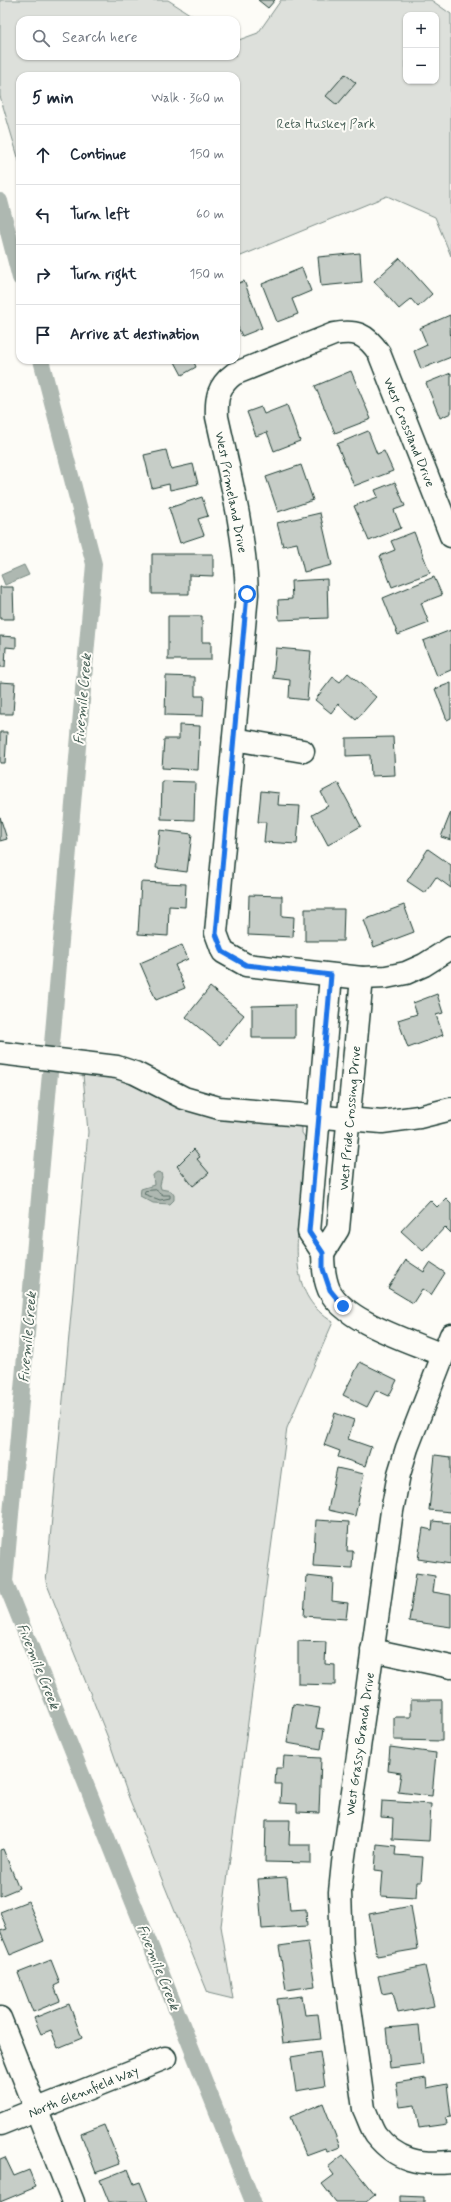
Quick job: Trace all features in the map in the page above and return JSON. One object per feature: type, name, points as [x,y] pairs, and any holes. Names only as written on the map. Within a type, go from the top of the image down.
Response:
[{"type":"street","name":"West Crossland Drive","points":[[220,388],[225,381],[234,374],[334,334],[347,332],[360,334],[371,342],[379,353],[451,536]]},
{"type":"street","name":"West Primeland Drive","points":[[220,388],[216,402],[217,417],[241,523],[246,558],[246,612],[216,934],[223,952],[246,965],[331,975]]},
{"type":"street","points":[[234,739],[303,752]]},
{"type":"street","points":[[446,1345],[360,1320],[330,1290],[323,1269],[323,1253],[309,1232],[331,975],[362,978],[386,977],[406,973],[424,965],[451,948]]},
{"type":"street","name":"West Pride Crossing Drive","points":[[323,1253],[338,1229],[362,978]]},
{"type":"street","points":[[0,1053],[117,1067],[135,1073],[184,1098],[219,1108],[382,1122],[419,1117],[451,1109]]},
{"type":"street","name":"West Grassy Branch Drive","points":[[446,1345],[407,1448],[399,1474],[392,1511],[342,1863],[340,1920],[364,2109],[375,2134],[394,2152],[411,2161],[429,2164],[451,2162]]},
{"type":"street","points":[[372,1650],[451,1667]]},
{"type":"street","points":[[0,2018],[73,2202]]},
{"type":"street","name":"North Glennfield Way","points":[[0,2124],[165,2058]]},
{"type":"green space","name":"Reta Huskey Park","points":[[0,0],[168,0],[193,16],[16,16],[16,60],[240,60],[240,40],[258,33],[281,0],[431,0],[451,14],[451,256],[435,217],[387,196],[240,256],[240,72],[16,72],[16,150],[0,96]]},
{"type":"green space","points":[[96,1074],[114,1077],[168,1101],[213,1116],[302,1127],[302,1133],[307,1140],[297,1239],[299,1271],[303,1286],[309,1299],[319,1311],[333,1322],[287,1428],[221,1926],[233,1999],[208,1993],[129,1798],[108,1738],[46,1582],[88,1132],[83,1075]]},
{"type":"water","points":[[24,565],[29,575],[5,585],[1,575]]},
{"type":"water","points":[[157,1172],[161,1173],[162,1177],[160,1185],[161,1189],[171,1191],[174,1195],[174,1200],[170,1204],[153,1203],[140,1196],[141,1189],[154,1185],[153,1175]]},
{"type":"building","points":[[258,0],[275,0],[268,8]]},
{"type":"building","points":[[345,74],[356,83],[337,105],[326,96]]},
{"type":"building","points":[[360,253],[362,282],[321,286],[318,257]]},
{"type":"building","points":[[400,258],[432,294],[418,307],[411,299],[399,309],[374,281]]},
{"type":"building","points":[[302,268],[311,291],[292,299],[298,314],[277,322],[262,284]]},
{"type":"building","points":[[244,281],[262,328],[242,336],[240,332],[240,282]]},
{"type":"building","points":[[450,315],[451,357],[421,369],[414,351],[427,345],[420,328]]},
{"type":"building","points":[[176,364],[195,364],[196,367],[182,375]]},
{"type":"building","points":[[351,371],[371,419],[335,433],[315,386]]},
{"type":"building","points":[[451,373],[451,413],[440,418],[426,383]]},
{"type":"building","points":[[287,405],[300,441],[274,451],[267,432],[256,436],[247,412],[261,407],[264,414]]},
{"type":"building","points":[[368,431],[377,454],[384,451],[393,471],[354,486],[337,444]]},
{"type":"building","points":[[166,450],[171,469],[193,464],[198,484],[170,490],[169,484],[152,488],[144,455]]},
{"type":"building","points":[[301,465],[313,500],[278,512],[266,477]]},
{"type":"building","points":[[395,482],[405,506],[394,510],[401,528],[369,541],[354,506],[378,497],[375,490]]},
{"type":"building","points":[[202,497],[208,516],[198,519],[204,535],[180,543],[169,508]]},
{"type":"building","points":[[320,513],[332,565],[304,572],[297,543],[283,546],[277,523]]},
{"type":"building","points":[[414,532],[430,573],[392,587],[380,556],[395,550],[391,541]]},
{"type":"building","points":[[152,554],[213,554],[213,576],[189,575],[189,594],[152,594]]},
{"type":"building","points":[[434,577],[442,595],[421,603],[429,623],[398,635],[383,598]]},
{"type":"building","points":[[327,579],[328,618],[279,620],[278,600],[292,599],[291,581]]},
{"type":"building","points":[[0,587],[13,587],[14,619],[0,619]]},
{"type":"building","points":[[168,616],[202,616],[202,642],[211,642],[211,660],[168,660]]},
{"type":"building","points":[[451,630],[451,670],[437,676],[423,641]]},
{"type":"building","points":[[0,636],[16,637],[16,648],[6,647],[5,667],[0,667]]},
{"type":"building","points":[[276,648],[311,651],[307,700],[289,698],[290,680],[273,678]]},
{"type":"building","points":[[348,673],[376,697],[356,720],[338,704],[331,713],[315,700],[333,677],[340,682]]},
{"type":"building","points":[[166,676],[195,677],[195,696],[204,696],[203,716],[165,715]]},
{"type":"building","points":[[0,682],[15,683],[13,714],[0,714]]},
{"type":"building","points":[[451,683],[451,718],[447,720],[435,689]]},
{"type":"building","points":[[179,725],[200,726],[198,770],[162,768],[164,739],[179,739]]},
{"type":"building","points":[[0,732],[7,732],[5,763],[0,763]]},
{"type":"building","points":[[393,737],[395,775],[371,776],[370,755],[346,756],[346,738]]},
{"type":"building","points":[[162,781],[195,782],[194,820],[161,819]]},
{"type":"building","points":[[338,783],[361,826],[328,845],[312,815],[328,806],[321,792]]},
{"type":"building","points":[[261,791],[279,793],[278,805],[300,806],[297,844],[264,842],[266,822],[258,822]]},
{"type":"building","points":[[451,812],[451,840],[441,837]]},
{"type":"building","points":[[0,817],[7,839],[0,841]]},
{"type":"building","points":[[160,830],[192,834],[187,872],[156,868]]},
{"type":"building","points":[[428,849],[451,865],[451,888],[436,877],[425,893],[407,881]]},
{"type":"building","points":[[141,882],[186,884],[185,907],[169,906],[168,936],[138,934]]},
{"type":"building","points":[[249,895],[282,896],[282,916],[294,917],[293,937],[248,935]]},
{"type":"building","points":[[404,905],[414,932],[374,947],[364,920]]},
{"type":"building","points":[[305,909],[344,909],[343,941],[305,941]]},
{"type":"building","points":[[182,945],[188,959],[175,965],[185,988],[156,1000],[140,963]]},
{"type":"building","points":[[210,987],[244,1015],[220,1045],[186,1017]]},
{"type":"building","points":[[437,994],[443,1013],[436,1015],[443,1035],[408,1048],[398,1020],[417,1014],[413,1003]]},
{"type":"building","points":[[295,1005],[295,1038],[252,1038],[252,1006]]},
{"type":"building","points":[[194,1149],[200,1157],[197,1159],[209,1173],[193,1186],[177,1166]]},
{"type":"building","points":[[446,1198],[451,1203],[451,1233],[445,1227],[423,1251],[401,1231],[430,1200],[437,1207]]},
{"type":"building","points":[[406,1260],[424,1272],[430,1263],[445,1273],[431,1295],[422,1289],[413,1303],[388,1288]]},
{"type":"building","points":[[360,1362],[397,1380],[389,1396],[376,1390],[367,1407],[343,1395]]},
{"type":"building","points":[[335,1413],[354,1420],[348,1439],[371,1447],[365,1466],[338,1457],[340,1451],[324,1445]]},
{"type":"building","points":[[435,1455],[451,1457],[451,1512],[429,1510]]},
{"type":"building","points":[[337,1468],[364,1474],[355,1516],[328,1510]]},
{"type":"building","points":[[316,1520],[349,1522],[347,1551],[353,1551],[352,1568],[313,1566]]},
{"type":"building","points":[[433,1521],[451,1523],[451,1564],[418,1559],[423,1528],[432,1530]]},
{"type":"building","points":[[416,1573],[435,1576],[433,1592],[451,1595],[451,1627],[409,1621]]},
{"type":"building","points":[[307,1576],[333,1579],[332,1601],[348,1603],[346,1619],[304,1616]]},
{"type":"building","points":[[298,1641],[326,1642],[325,1664],[335,1665],[335,1685],[298,1684]]},
{"type":"building","points":[[411,1700],[442,1700],[442,1741],[394,1740],[394,1717],[411,1717]]},
{"type":"building","points":[[293,1704],[320,1708],[316,1728],[324,1729],[321,1749],[287,1743]]},
{"type":"building","points":[[390,1747],[436,1753],[432,1796],[398,1792],[401,1773],[388,1771]]},
{"type":"building","points":[[284,1756],[321,1758],[319,1813],[297,1812],[297,1804],[280,1803],[281,1784],[275,1784],[276,1768],[283,1768]]},
{"type":"building","points":[[382,1801],[431,1804],[429,1841],[392,1839],[393,1818],[381,1817]]},
{"type":"building","points":[[266,1820],[290,1820],[289,1845],[311,1845],[311,1863],[265,1862]]},
{"type":"building","points":[[377,1844],[396,1846],[395,1855],[423,1857],[421,1882],[417,1882],[416,1898],[381,1896],[383,1871],[375,1870]]},
{"type":"building","points":[[3,1849],[19,1888],[0,1896],[0,1850]]},
{"type":"building","points":[[287,1877],[290,1910],[306,1909],[307,1926],[262,1929],[258,1879]]},
{"type":"building","points":[[28,1901],[44,1941],[10,1955],[0,1931],[7,1929],[0,1912]]},
{"type":"building","points":[[411,1906],[418,1949],[377,1956],[369,1914]]},
{"type":"building","points":[[308,1942],[315,1986],[286,1990],[279,1946]]},
{"type":"building","points":[[51,1960],[60,1983],[54,1986],[60,2001],[33,2012],[18,1973]]},
{"type":"building","points":[[425,1966],[434,2006],[398,2013],[393,1992],[382,1994],[378,1976]]},
{"type":"building","points":[[302,1996],[305,2015],[318,2014],[321,2039],[283,2043],[277,1999]]},
{"type":"building","points":[[69,2004],[82,2038],[58,2048],[51,2030],[41,2034],[34,2018]]},
{"type":"building","points":[[419,2025],[423,2064],[390,2068],[386,2028]]},
{"type":"building","points":[[320,2052],[325,2086],[296,2091],[291,2057]]},
{"type":"building","points":[[426,2078],[427,2088],[447,2084],[451,2117],[446,2118],[447,2124],[419,2128],[415,2105],[400,2107],[396,2083]]},
{"type":"building","points":[[323,2103],[340,2147],[327,2152],[325,2148],[306,2155],[290,2117]]},
{"type":"building","points":[[104,2125],[120,2164],[96,2173],[81,2134]]},
{"type":"building","points":[[343,2155],[375,2195],[366,2202],[336,2202],[322,2184],[334,2175],[328,2167]]},
{"type":"building","points":[[5,2157],[14,2176],[29,2170],[36,2187],[0,2202],[0,2159]]},
{"type":"building","points":[[128,2169],[134,2184],[140,2182],[148,2202],[109,2202],[100,2180]]},
{"type":"building","points":[[400,2196],[424,2197],[424,2202],[400,2202]]},
{"type":"waterway","name":"Fivemile Creek","points":[[0,201],[16,263]]},
{"type":"waterway","name":"Fivemile Creek","points":[[42,364],[94,564],[52,1044]]},
{"type":"waterway","name":"Fivemile Creek","points":[[50,1073],[5,1582],[253,2202]]},
{"type":"route","points":[[247,594],[216,934],[223,952],[246,965],[331,975],[309,1232],[323,1253],[323,1269],[330,1290],[343,1306]]}]
